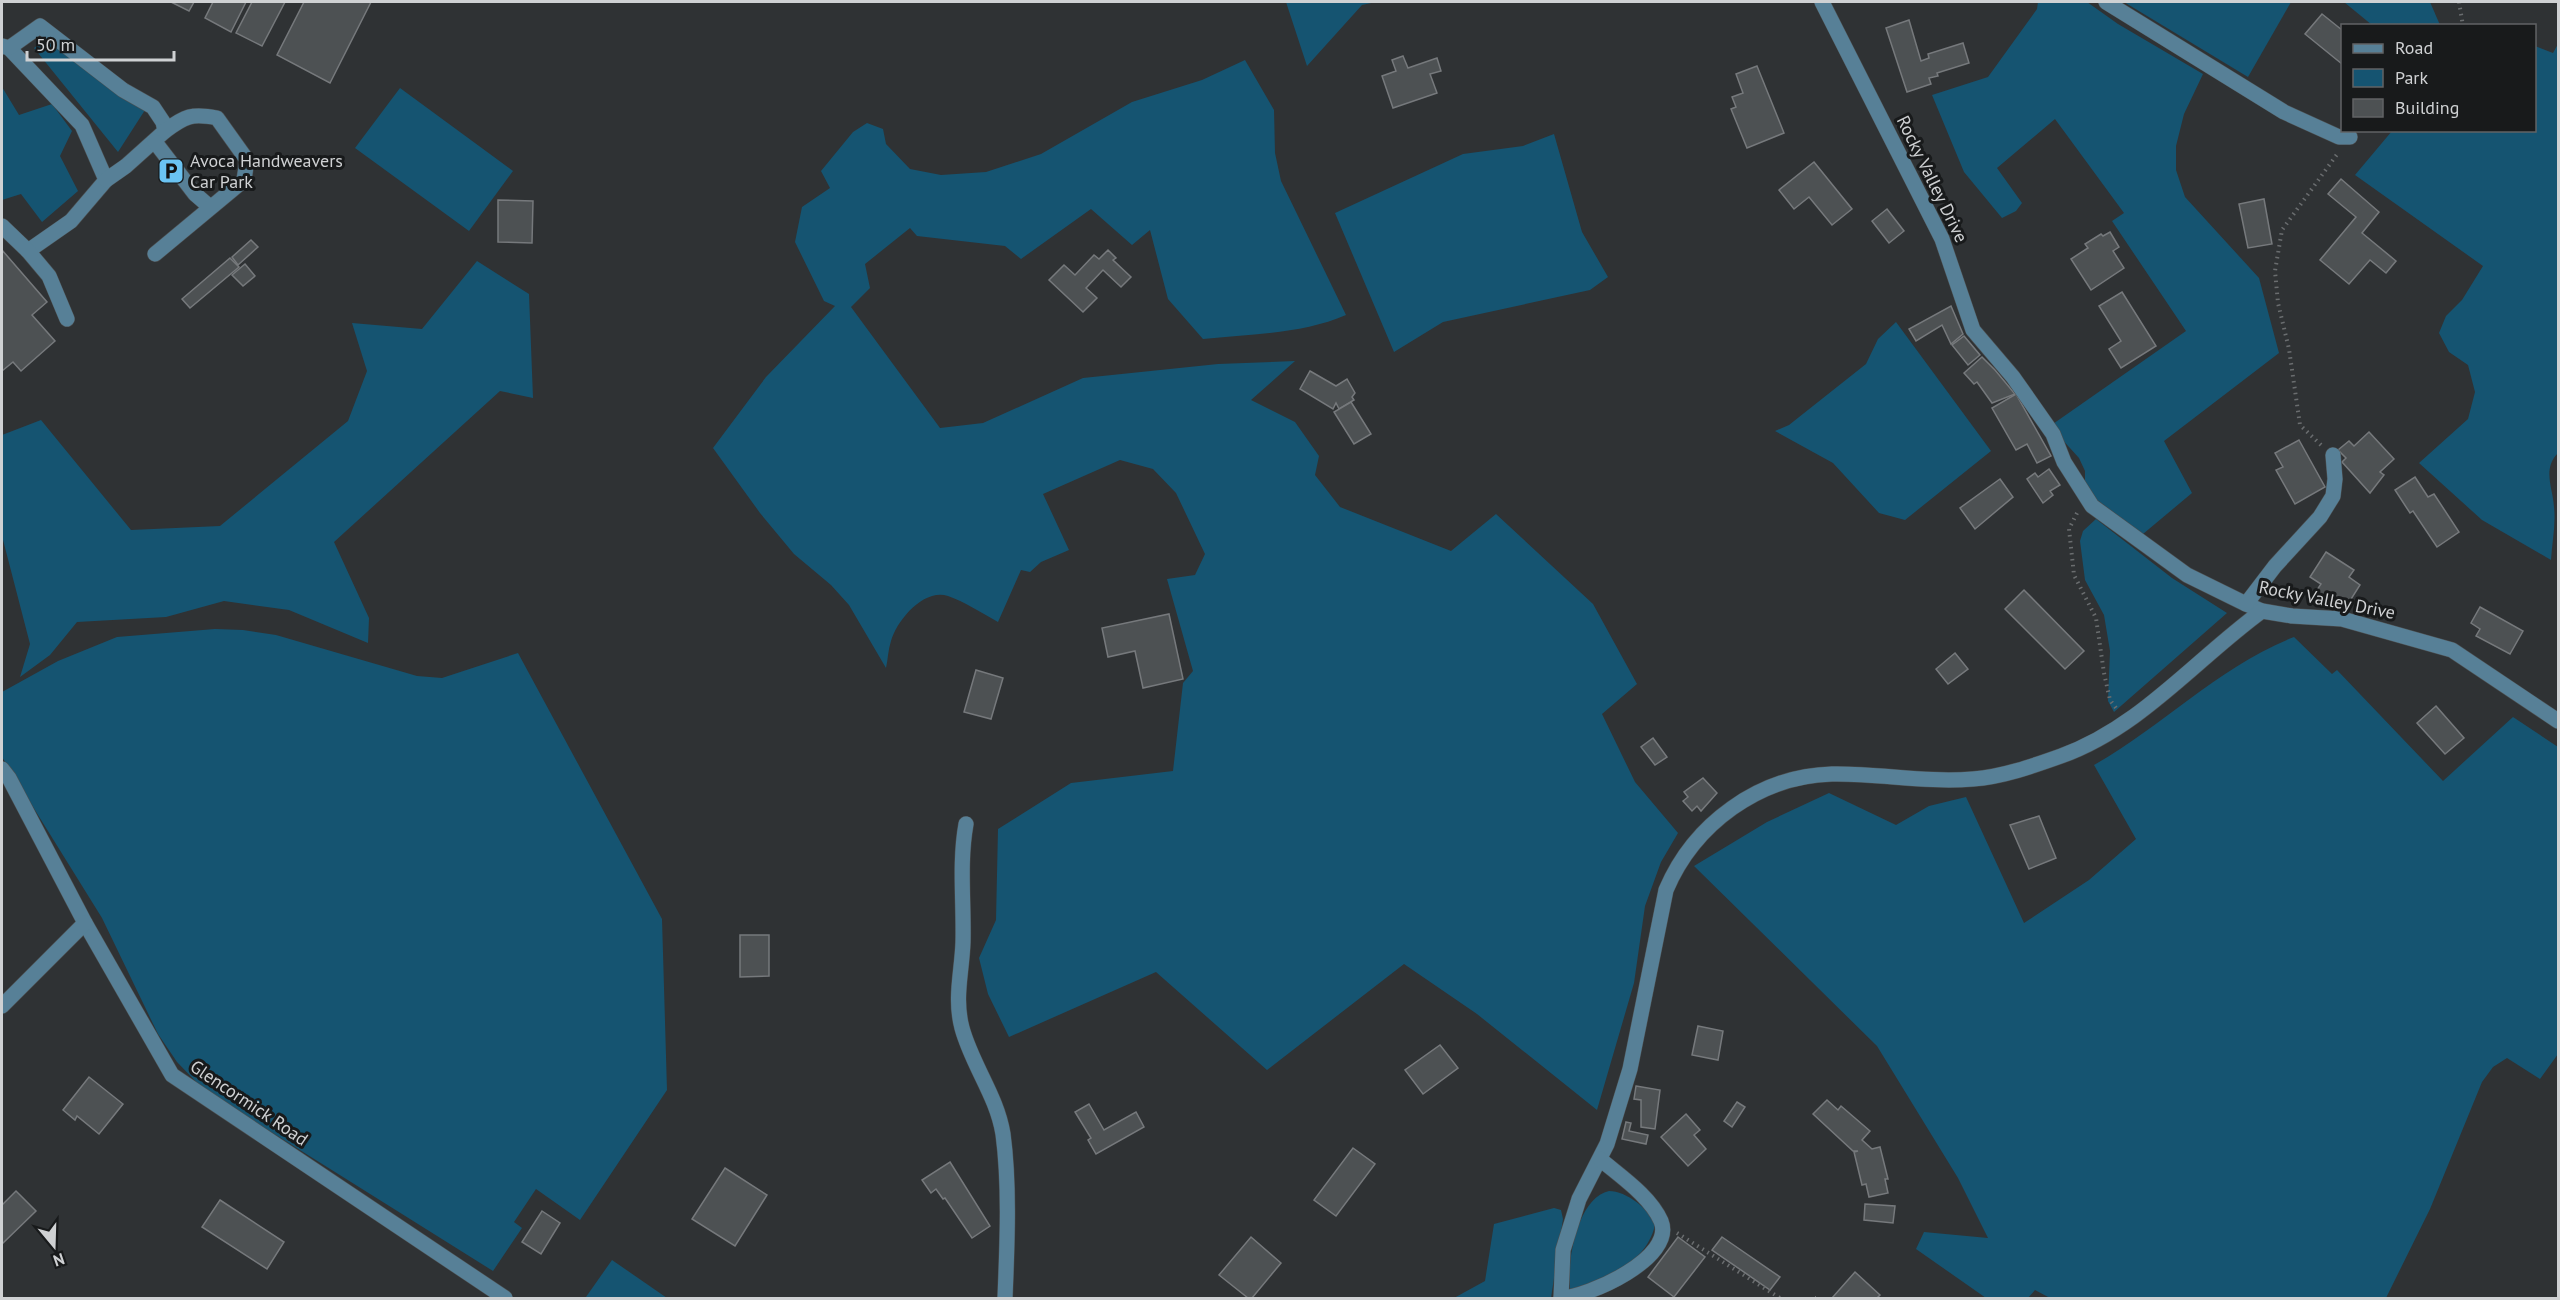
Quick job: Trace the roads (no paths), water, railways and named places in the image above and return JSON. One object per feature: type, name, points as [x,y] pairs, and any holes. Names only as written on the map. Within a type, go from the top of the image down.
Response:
[{"type":"street","name":"Rocky Valley Drive","points":[[1822,2],[1942,239],[1973,330],[2013,377],[2053,434],[2064,462],[2092,506],[2187,575],[2246,604],[2262,611],[2342,619],[2452,650],[2559,721]]},
{"type":"street","points":[[2106,2],[2284,112],[2339,136],[2350,137]]},
{"type":"street","points":[[106,180],[82,124],[5,47],[40,26],[123,90],[153,106],[163,122],[160,137],[195,194],[210,207]]},
{"type":"street","points":[[28,251],[71,221],[106,180],[183,118],[198,114],[217,118],[247,160],[244,180],[154,254]]},
{"type":"street","points":[[2,226],[28,251],[49,276],[67,320]]},
{"type":"street","points":[[2246,604],[2275,566],[2320,517],[2333,496],[2336,479],[2333,455]]},
{"type":"street","points":[[1600,1159],[1643,1198],[1660,1220],[1663,1232],[1660,1242],[1644,1261],[1626,1275],[1572,1298],[1561,1298],[1563,1250],[1579,1199],[1607,1144],[1632,1058],[1666,890],[1683,856],[1695,840],[1724,813],[1756,792],[1794,778],[1832,774],[1935,781],[1989,776],[2063,756],[2112,732],[2128,721],[2229,634],[2262,611]]},
{"type":"street","name":"Glencormick Road","points":[[2,770],[9,778],[85,923],[172,1075],[505,1299]]},
{"type":"street","points":[[966,824],[962,843],[963,943],[957,994],[968,1044],[996,1106],[1003,1132],[1006,1168],[1005,1299]]},
{"type":"street","points":[[2,1006],[85,923]]},
{"type":"place","name":"Avoca Handweavers Car Park","points":[[171,171]]}]
